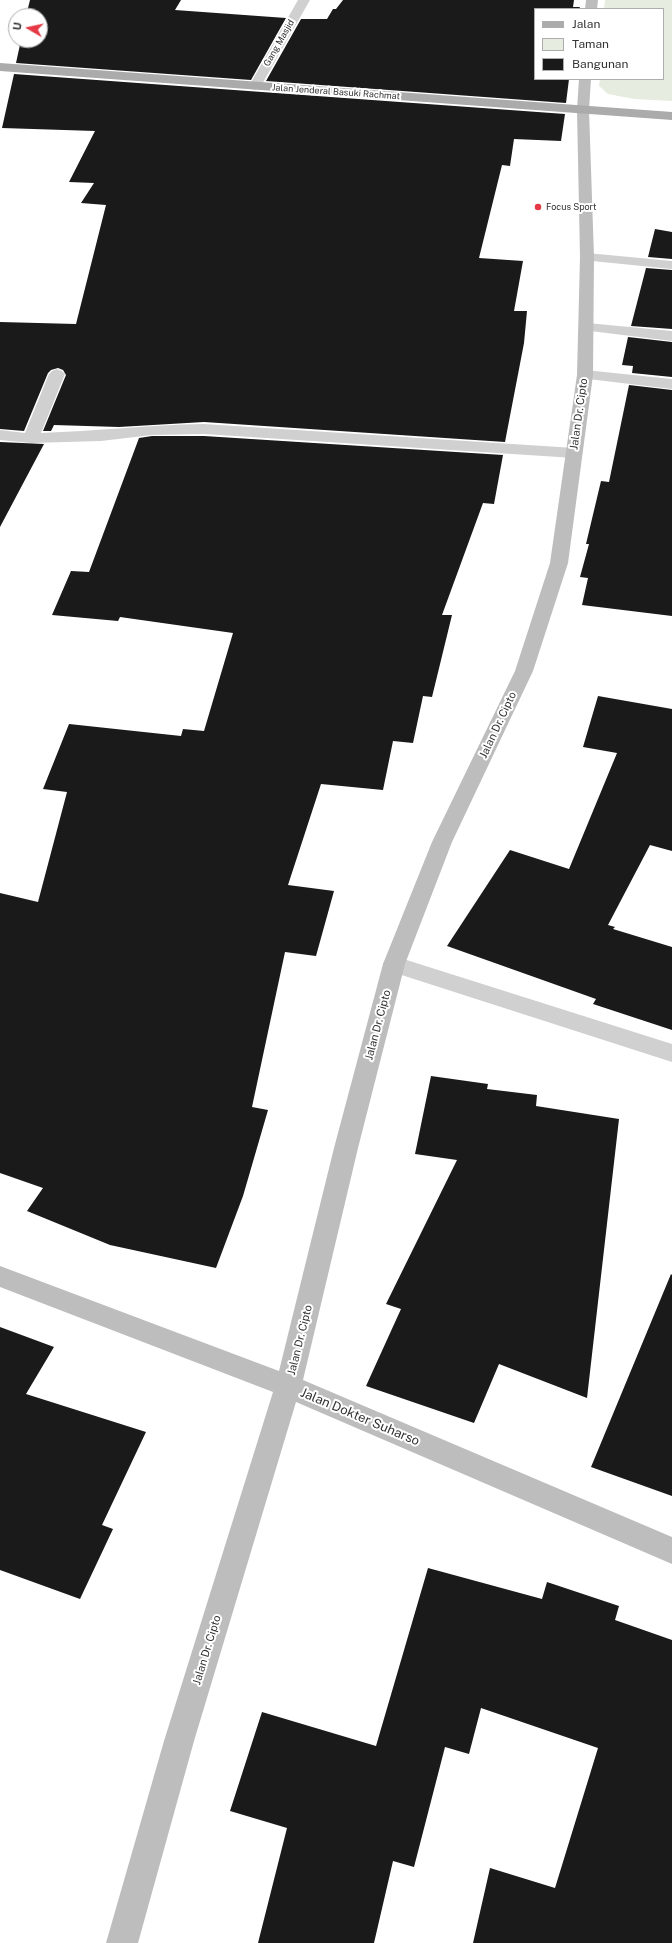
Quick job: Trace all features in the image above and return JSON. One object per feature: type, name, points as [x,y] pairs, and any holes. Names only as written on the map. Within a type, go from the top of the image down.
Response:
[{"type":"main road","name":"Jalan Jenderal Basuki Rachmat","points":[[0,67],[672,116]]},
{"type":"street","name":"Gang Masjid","points":[[255,86],[304,0]]},
{"type":"street","name":"Jalan Dr. Cipto","points":[[122,1943],[179,1741],[288,1386],[346,1148],[394,964],[442,842],[524,671],[560,564],[585,375],[587,257],[583,110],[585,80]]},
{"type":"street","points":[[587,257],[672,265]]},
{"type":"street","points":[[587,327],[672,336]]},
{"type":"street","points":[[32,438],[57,374]]},
{"type":"street","points":[[585,375],[672,384]]},
{"type":"street","points":[[0,435],[32,438],[101,436],[152,430],[204,429],[574,453]]},
{"type":"street","points":[[394,964],[672,1053]]},
{"type":"street","name":"Jalan Dokter Suharso","points":[[0,1276],[288,1386],[672,1551]]},
{"type":"green space","points":[[605,0],[672,0],[672,101],[634,99],[608,94],[599,86],[600,80],[664,80],[664,8],[604,8]]},
{"type":"building","points":[[30,0],[181,0],[175,10],[286,18],[251,80],[16,63],[19,48],[48,48],[48,8],[28,8]]},
{"type":"building","points":[[343,0],[574,0],[573,7],[580,8],[534,8],[534,80],[569,80],[566,103],[266,81],[301,19],[327,19],[333,9],[336,9]]},
{"type":"building","points":[[14,74],[565,114],[561,141],[514,139],[510,166],[502,165],[479,258],[523,261],[514,311],[527,311],[524,343],[505,442],[204,422],[119,427],[54,425],[51,431],[43,431],[66,375],[63,370],[58,368],[51,370],[48,373],[24,431],[0,429],[0,322],[76,324],[106,205],[81,203],[94,183],[69,182],[95,131],[2,128]]},
{"type":"building","points":[[655,229],[672,232],[672,259],[648,257]]},
{"type":"building","points":[[646,268],[672,270],[672,329],[631,326]]},
{"type":"building","points":[[628,337],[672,342],[672,377],[632,373],[633,366],[622,365]]},
{"type":"building","points":[[629,385],[672,390],[672,616],[582,605],[588,578],[580,577],[589,544],[586,544],[601,481],[609,482]]},
{"type":"building","points":[[152,436],[204,436],[503,455],[494,504],[483,503],[442,615],[452,615],[432,697],[423,696],[413,743],[393,741],[383,790],[321,784],[288,885],[334,891],[316,956],[285,952],[252,1107],[268,1110],[243,1196],[216,1268],[110,1245],[27,1211],[43,1188],[0,1173],[0,893],[38,902],[67,792],[43,789],[69,724],[181,736],[183,729],[204,731],[233,633],[120,617],[118,621],[52,615],[71,571],[89,572],[139,438]]},
{"type":"building","points":[[0,442],[44,444],[0,527]]},
{"type":"building","points":[[598,696],[672,709],[672,851],[650,845],[608,925],[615,927],[613,929],[672,947],[672,1030],[593,1004],[596,999],[447,946],[510,850],[569,869],[617,753],[583,747]]},
{"type":"building","points":[[431,1076],[488,1084],[487,1089],[537,1095],[536,1106],[619,1119],[587,1398],[499,1364],[474,1423],[366,1386],[401,1309],[386,1304],[457,1160],[415,1154]]},
{"type":"building","points":[[671,1274],[672,1275],[672,1496],[591,1467]]},
{"type":"building","points":[[0,1327],[54,1347],[26,1394],[146,1432],[102,1525],[113,1529],[80,1599],[0,1570]]},
{"type":"building","points":[[428,1568],[542,1599],[547,1582],[619,1606],[615,1620],[672,1640],[672,1943],[473,1943],[490,1868],[555,1888],[598,1748],[481,1708],[469,1754],[445,1747],[414,1867],[393,1861],[374,1943],[258,1943],[287,1828],[230,1811],[262,1712],[376,1746]]},
{"type":"place","name":"Focus Sport","points":[[538,207]]}]
